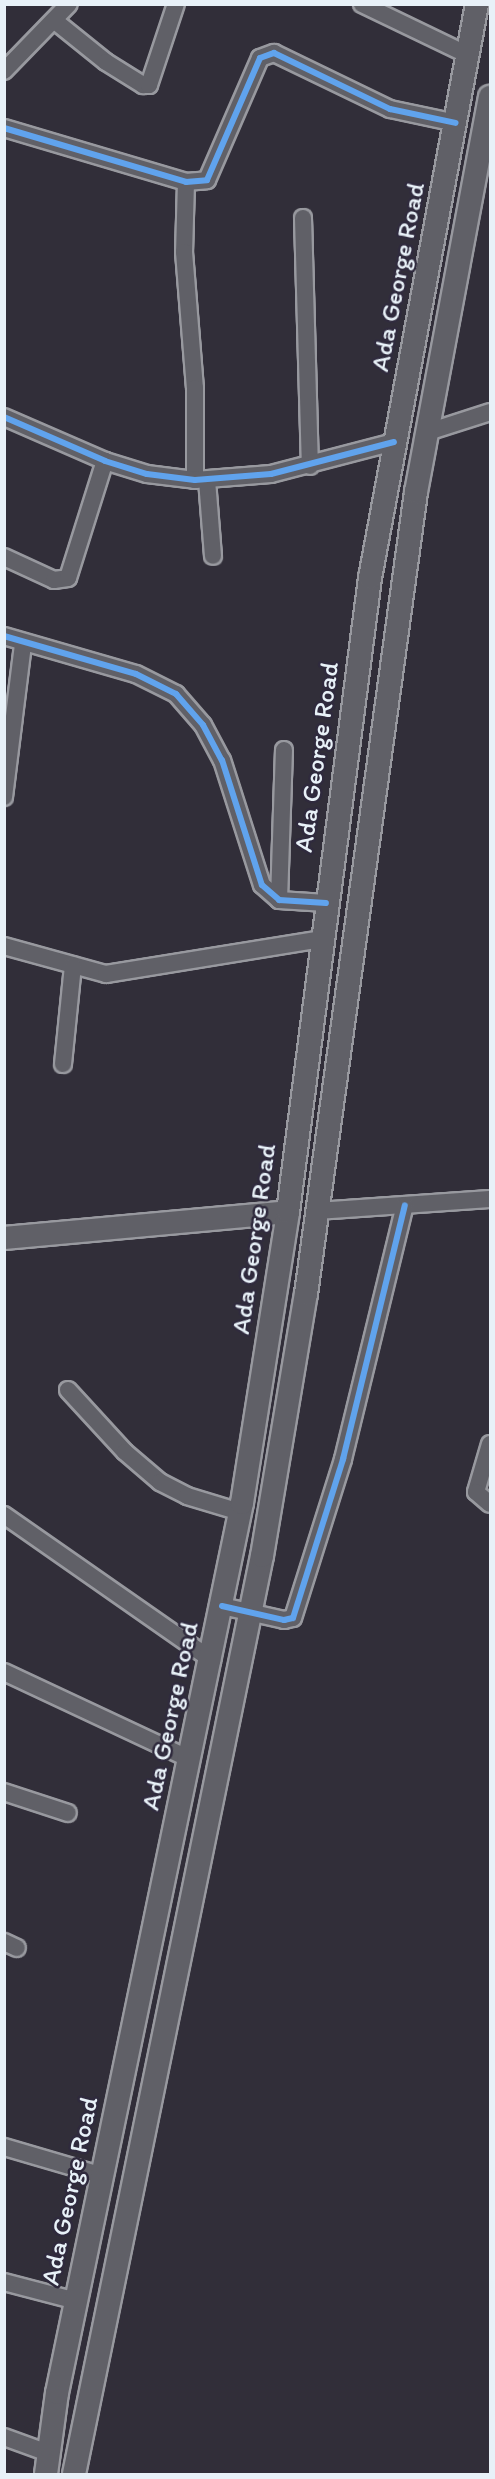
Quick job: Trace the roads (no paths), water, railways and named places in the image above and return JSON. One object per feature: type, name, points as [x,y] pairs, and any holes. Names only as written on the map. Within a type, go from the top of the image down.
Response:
[{"type":"main road","name":"Ada George Road","points":[[47,2464],[77,2301],[212,1660],[240,1512],[288,1212],[321,939],[370,578],[477,4]]},
{"type":"main road","points":[[74,2475],[250,1612],[294,1374],[388,678],[428,432],[490,97]]},
{"type":"main road","points":[[4,1238],[288,1212]]},
{"type":"street","points":[[4,71],[56,21],[69,4]]},
{"type":"street","points":[[56,21],[106,62],[143,85],[150,85],[176,4]]},
{"type":"street","points":[[362,4],[468,55]]},
{"type":"street","points":[[4,128],[186,182],[211,177],[260,58],[266,53],[274,53],[390,109],[456,123]]},
{"type":"street","points":[[186,182],[184,252],[201,480],[213,556]]},
{"type":"street","points":[[303,218],[310,466]]},
{"type":"street","points":[[428,432],[490,412]]},
{"type":"street","points":[[4,417],[105,461],[147,474],[201,480],[310,466],[394,442]]},
{"type":"street","points":[[4,557],[54,580],[68,578],[105,461]]},
{"type":"street","points":[[4,636],[23,644],[136,674],[176,694],[203,725],[222,760],[262,885],[279,900],[326,903]]},
{"type":"street","points":[[4,797],[9,734],[23,644]]},
{"type":"street","points":[[279,900],[284,750]]},
{"type":"street","points":[[4,946],[106,974],[127,974],[321,939]]},
{"type":"street","points":[[63,1064],[73,966]]},
{"type":"street","points":[[317,1211],[490,1199]]},
{"type":"street","points":[[222,1606],[284,1620],[293,1618],[343,1459],[405,1205]]},
{"type":"street","points":[[68,1389],[125,1452],[160,1482],[187,1496],[240,1512]]},
{"type":"street","points":[[490,1444],[476,1492],[490,1504]]},
{"type":"street","points":[[4,1515],[212,1660]]},
{"type":"street","points":[[4,1672],[190,1759]]},
{"type":"street","points":[[4,1792],[68,1813]]},
{"type":"street","points":[[4,2147],[103,2176]]},
{"type":"street","points":[[4,2282],[77,2301]]},
{"type":"street","points":[[4,2438],[47,2464]]}]
